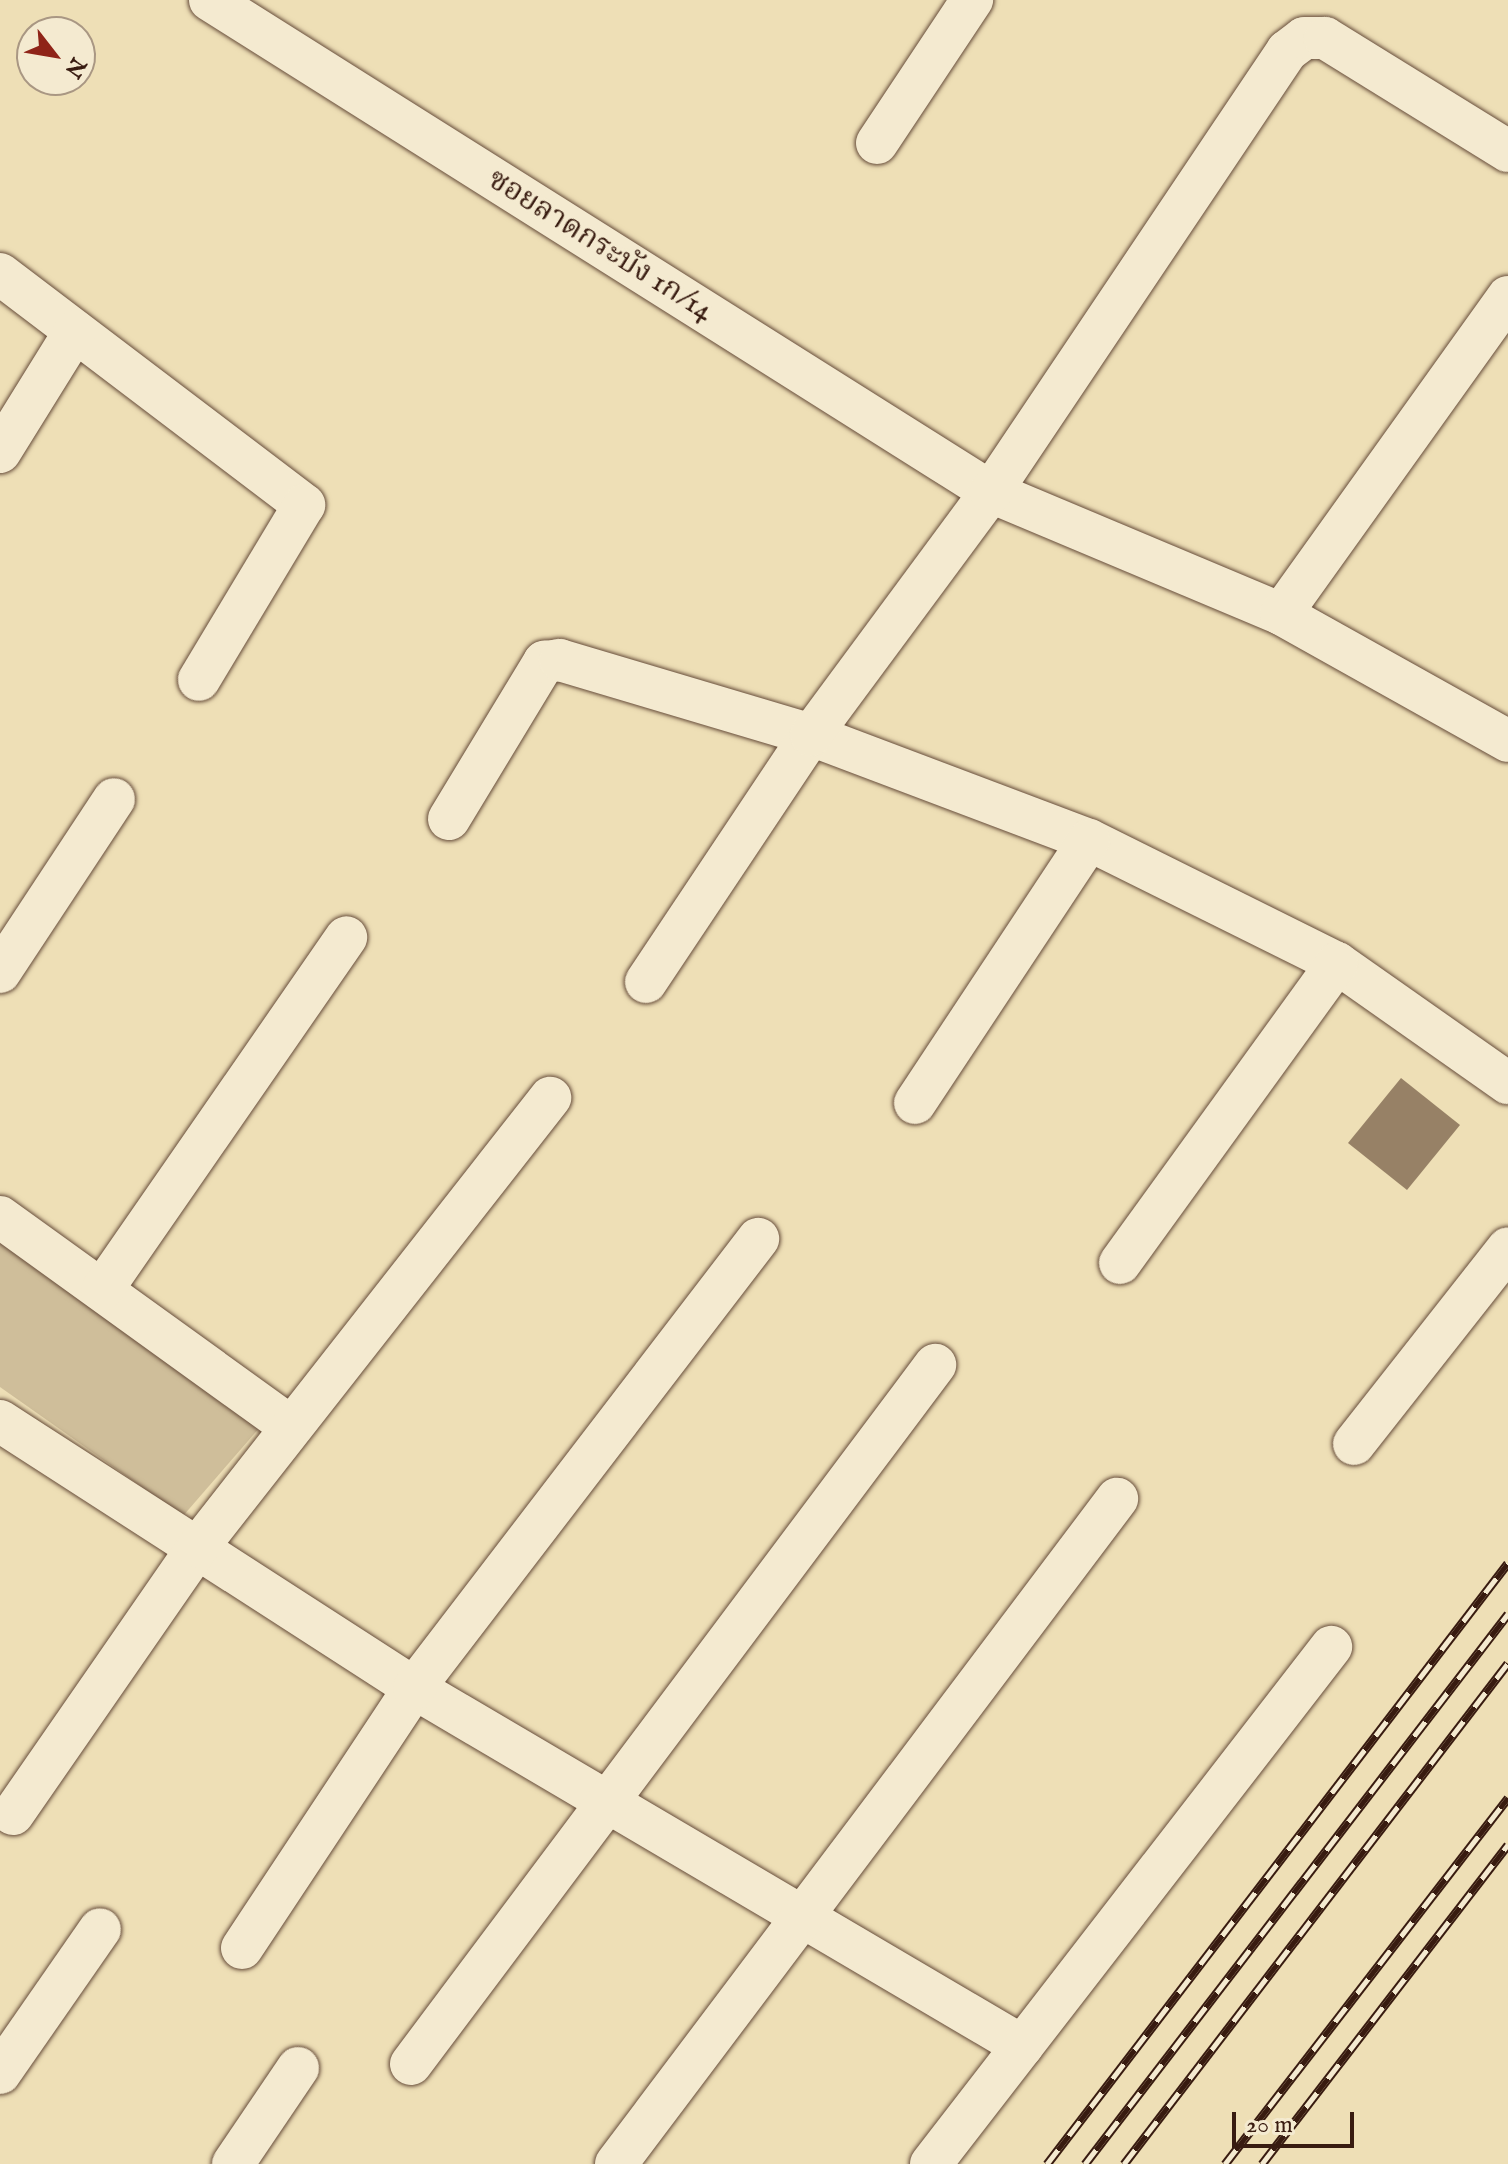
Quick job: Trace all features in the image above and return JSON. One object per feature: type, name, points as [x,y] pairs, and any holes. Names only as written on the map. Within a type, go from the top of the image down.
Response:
[{"type":"street","name":"ซอยลาดกระบัง 1ก/14","points":[[210,0],[991,492],[1281,614],[1508,741]]},
{"type":"street","points":[[877,143],[972,0]]},
{"type":"street","points":[[646,982],[811,735],[991,492],[1287,51],[1304,38],[1325,38],[1508,151]]},
{"type":"street","points":[[0,274],[304,505],[199,680]]},
{"type":"street","points":[[1281,614],[1508,297]]},
{"type":"street","points":[[0,452],[75,331]]},
{"type":"street","points":[[449,819],[552,658],[811,735],[1089,840],[1337,963],[1508,1083]]},
{"type":"street","points":[[0,972],[114,799]]},
{"type":"street","points":[[915,1103],[1089,840]]},
{"type":"street","points":[[102,1290],[346,937]]},
{"type":"street","points":[[1120,1263],[1337,963]]},
{"type":"street","points":[[13,1814],[198,1547],[550,1098]]},
{"type":"street","points":[[0,1217],[291,1427]]},
{"type":"street","points":[[242,1948],[414,1688],[758,1239]]},
{"type":"street","points":[[1354,1444],[1508,1248]]},
{"type":"street","points":[[411,2064],[935,1365]]},
{"type":"street","points":[[0,1421],[414,1688],[606,1804],[1022,2046]]},
{"type":"street","points":[[616,2164],[1117,1499]]},
{"type":"street","points":[[931,2164],[1331,1647]]},
{"type":"street","points":[[0,2073],[100,1929]]},
{"type":"street","points":[[233,2164],[298,2068]]},
{"type":"shaded area","points":[[0,1238],[261,1426],[183,1516],[0,1387]]},
{"type":"building","points":[[1401,1078],[1460,1125],[1407,1190],[1348,1143]]},
{"type":"railway","points":[[1047,2164],[1508,1563]]},
{"type":"railway","points":[[1085,2164],[1508,1614]]},
{"type":"railway","points":[[1124,2164],[1508,1663]]},
{"type":"railway","points":[[1225,2164],[1508,1798]]},
{"type":"railway","points":[[1262,2164],[1508,1845]]}]
